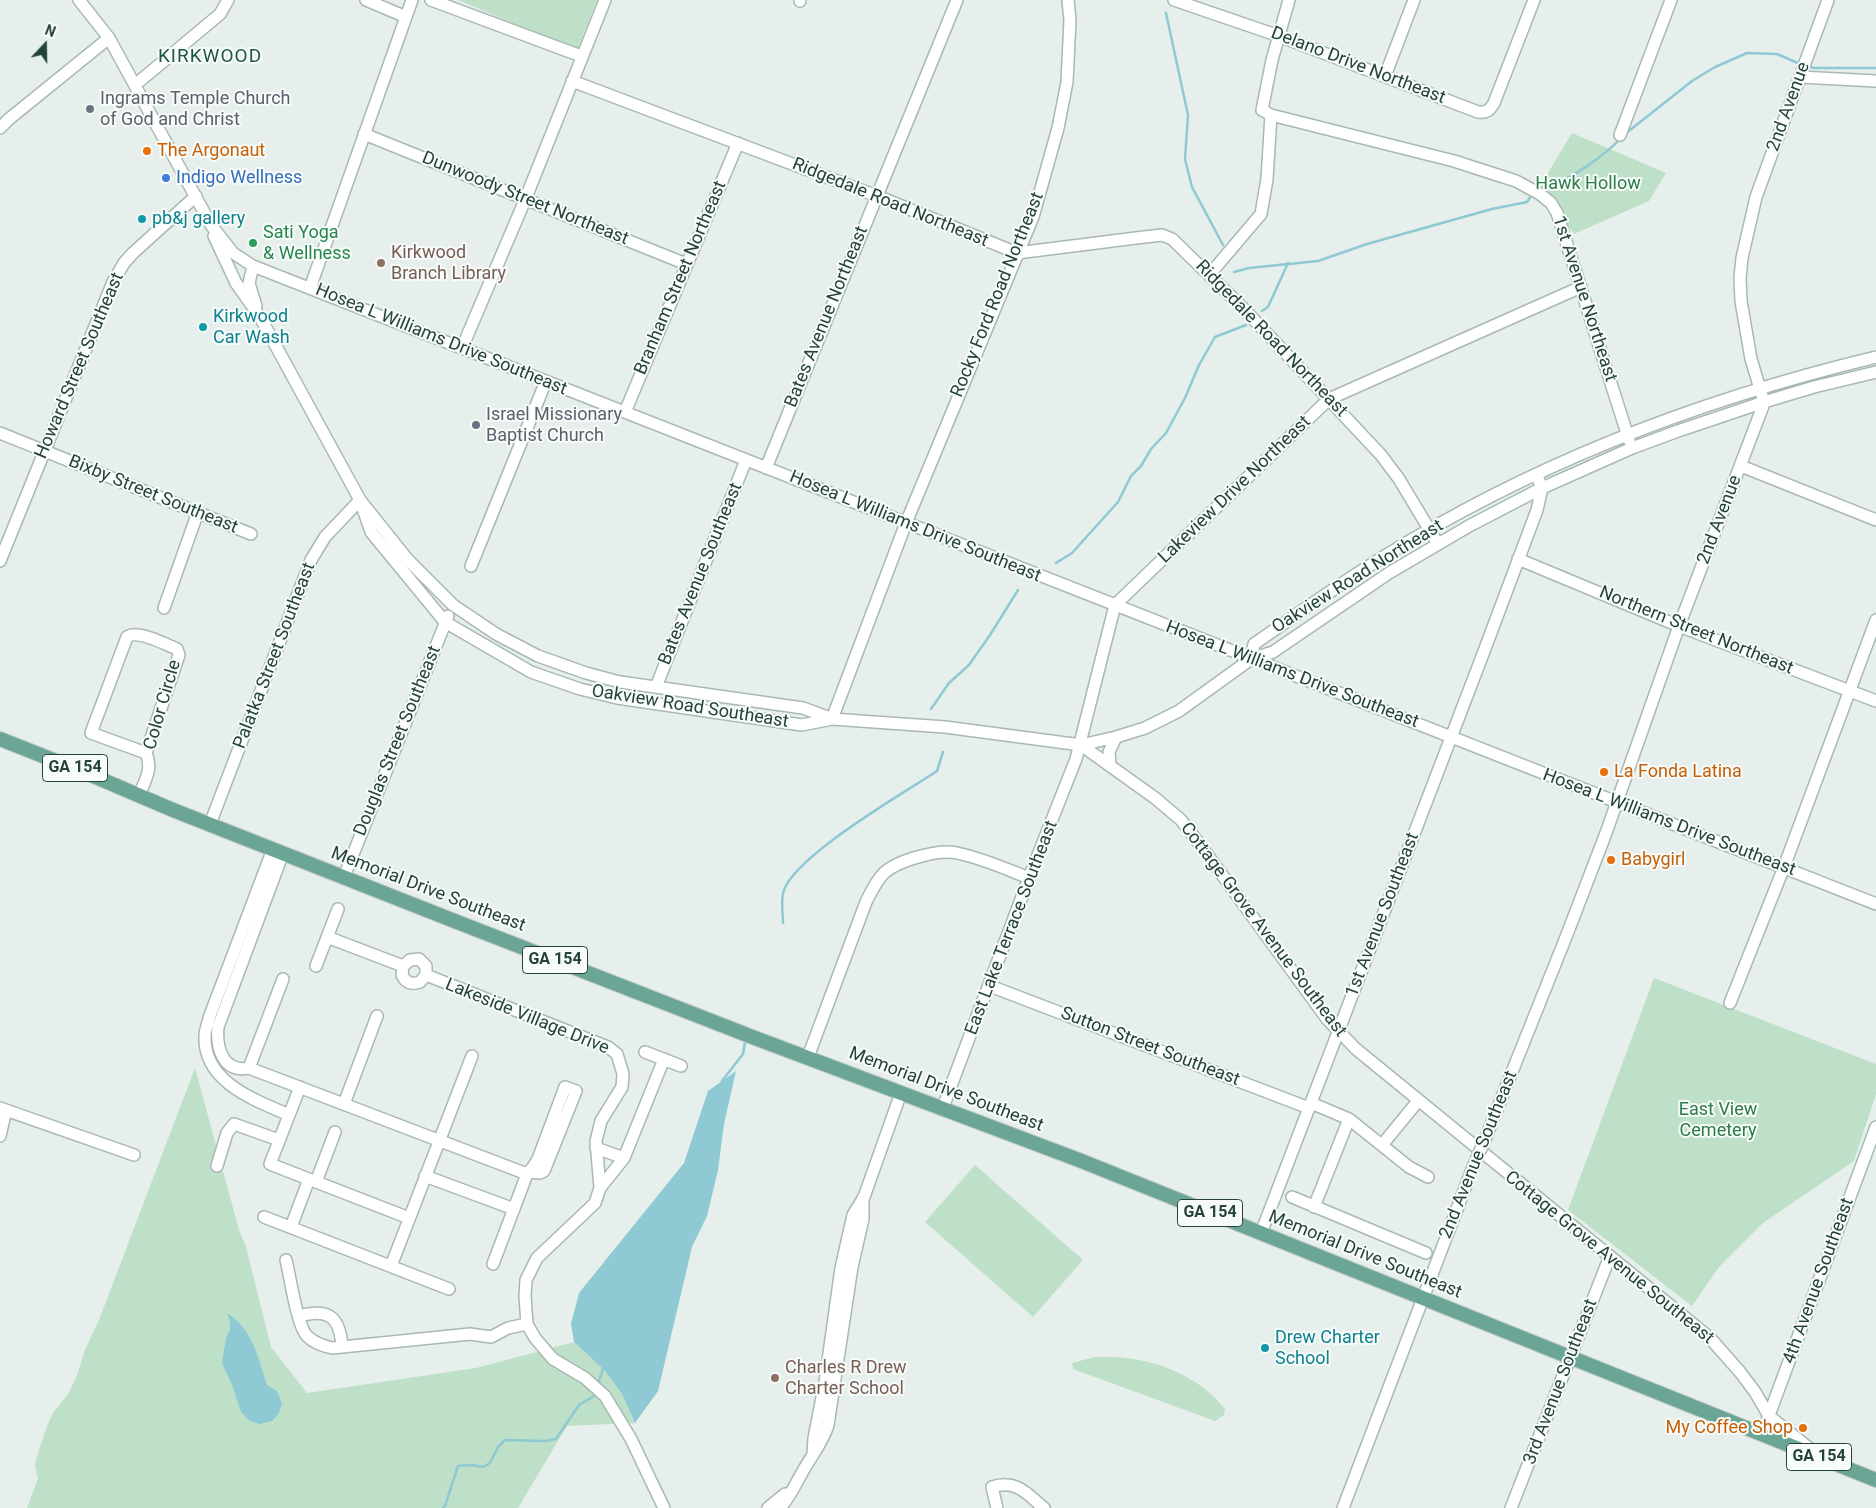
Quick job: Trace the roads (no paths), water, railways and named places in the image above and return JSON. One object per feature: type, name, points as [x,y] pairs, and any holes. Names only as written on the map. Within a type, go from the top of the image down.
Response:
[{"type":"main road","name":"Memorial Drive Southeast","points":[[0,739],[344,877],[942,1110],[1071,1157],[1876,1480]]},
{"type":"street","name":"Hosea L Williams Drive Southeast","points":[[79,0],[109,38],[211,225],[234,253],[253,266],[1876,904]]},
{"type":"street","points":[[135,85],[220,14],[228,0]]},
{"type":"street","points":[[366,0],[406,17]]},
{"type":"street","points":[[310,288],[412,0]]},
{"type":"street","points":[[431,0],[581,56]]},
{"type":"street","points":[[462,348],[525,200],[605,0]]},
{"type":"street","name":"Bates Avenue Northeast","points":[[766,468],[957,0]]},
{"type":"street","name":"Rocky Ford Road Northeast","points":[[832,719],[906,523],[1033,217],[1058,128],[1067,82],[1070,20],[1068,0]]},
{"type":"street","name":"Delano Drive Northeast","points":[[1174,0],[1279,36],[1478,112],[1484,112],[1491,108],[1494,103],[1534,0]]},
{"type":"street","points":[[1210,274],[1261,214],[1268,179],[1271,115],[1262,110],[1266,85],[1289,0]]},
{"type":"street","points":[[1385,76],[1414,0]]},
{"type":"street","points":[[1620,135],[1671,0]]},
{"type":"street","name":"2nd Avenue","points":[[1618,802],[1679,626],[1764,402],[1751,359],[1742,301],[1740,278],[1742,258],[1756,197],[1803,69],[1824,1]]},
{"type":"street","points":[[0,128],[23,106],[109,38]]},
{"type":"street","points":[[1803,69],[1876,81]]},
{"type":"street","name":"Ridgedale Road Northeast","points":[[572,81],[877,196],[1017,253],[1162,235],[1172,239],[1210,274],[1381,455],[1399,479],[1438,544]]},
{"type":"street","name":"1st Avenue Northeast","points":[[1271,115],[1454,160],[1516,181],[1551,202],[1557,213],[1632,448]]},
{"type":"street","name":"Dunwoody Street Northeast","points":[[364,134],[686,264]]},
{"type":"street","name":"Branham Street Northeast","points":[[625,412],[738,143]]},
{"type":"street","name":"Howard Street Southeast","points":[[0,561],[113,282],[124,263],[196,196]]},
{"type":"street","name":"Oakview Road Southeast","points":[[211,225],[215,241],[226,264],[249,303],[260,317],[360,500],[408,560],[453,605],[496,634],[538,656],[586,673],[620,682],[656,688],[803,708],[832,719]]},
{"type":"street","name":"Oakview Road Southeast","points":[[253,266],[249,283],[260,317]]},
{"type":"street","name":"Lakeview Drive Northeast","points":[[1115,606],[1329,399],[1581,287]]},
{"type":"street","name":"Oakview Road Northeast","points":[[1251,659],[1256,643],[1380,559],[1430,530],[1536,474],[1671,417],[1810,372],[1876,357]]},
{"type":"street","name":"Oakview Road Northeast","points":[[1251,659],[1273,652],[1389,574],[1438,544],[1542,488],[1632,448],[1764,402],[1814,387],[1876,372]]},
{"type":"street","points":[[471,566],[546,381]]},
{"type":"street","name":"Bixby Street Southeast","points":[[0,433],[251,534]]},
{"type":"street","name":"Bates Avenue Southeast","points":[[656,688],[746,460]]},
{"type":"street","points":[[1741,466],[1876,520]]},
{"type":"street","points":[[1451,737],[1537,510],[1542,488],[1536,474]]},
{"type":"street","name":"Oakview Road Southeast","points":[[360,500],[370,532],[446,622],[530,672],[580,689],[608,696],[802,724],[832,719],[945,727],[1081,745],[1145,728],[1179,711],[1251,659]]},
{"type":"street","name":"Palatka Street Southeast","points":[[210,824],[312,560],[325,537],[360,500]]},
{"type":"street","points":[[164,608],[198,512]]},
{"type":"street","name":"Northern Street Northeast","points":[[1518,559],[1679,626],[1876,701]]},
{"type":"street","name":"Douglas Street Southeast","points":[[344,877],[453,605]]},
{"type":"street","name":"East Lake Terrace Southeast","points":[[942,1110],[1081,745],[1115,606]]},
{"type":"street","points":[[1730,1003],[1784,867],[1876,620]]},
{"type":"street","name":"Color Circle","points":[[139,796],[149,769],[150,762],[146,754],[91,733],[127,637],[130,634],[138,634],[177,649],[179,655],[146,754]]},
{"type":"street","points":[[1110,766],[1109,752],[1116,737]]},
{"type":"street","name":"1st Avenue Southeast","points":[[1261,1234],[1451,737]]},
{"type":"street","name":"Cottage Grove Avenue Southeast","points":[[1081,745],[1155,798],[1180,820],[1339,1033],[1373,1065],[1710,1338],[1745,1379],[1769,1416],[1820,1457]]},
{"type":"street","name":"2nd Avenue Southeast","points":[[1343,1508],[1473,1167],[1566,937],[1618,802]]},
{"type":"street","points":[[278,851],[218,1028],[217,1041],[219,1050],[232,1067],[249,1068],[528,1173]]},
{"type":"street","points":[[278,851],[204,1036],[211,1066],[223,1078],[247,1096],[289,1115]]},
{"type":"street","points":[[808,1058],[866,902],[874,885],[885,872],[919,857],[955,852],[1029,878]]},
{"type":"street","points":[[316,966],[338,909]]},
{"type":"street","name":"Lakeside Village Drive","points":[[327,936],[403,966]]},
{"type":"street","name":"Lakeside Village Drive","points":[[419,959],[426,966],[426,975],[420,982],[407,982],[402,976],[403,966],[410,960],[419,959]]},
{"type":"street","name":"Lakeside Village Drive","points":[[426,975],[608,1047],[617,1054],[624,1074],[622,1087],[601,1121],[596,1141],[600,1188]]},
{"type":"street","points":[[249,1068],[283,980]]},
{"type":"street","name":"Sutton Street Southeast","points":[[990,986],[1349,1119],[1409,1167],[1428,1177]]},
{"type":"street","points":[[344,1104],[377,1016]]},
{"type":"street","points":[[645,1052],[681,1066]]},
{"type":"street","points":[[391,1266],[472,1056]]},
{"type":"street","points":[[664,1059],[624,1158],[600,1188],[595,1203],[537,1258],[526,1280],[525,1296],[528,1324],[534,1338],[553,1359],[585,1378],[605,1396],[631,1439],[664,1508]]},
{"type":"street","points":[[223,1078],[232,1067]]},
{"type":"street","points":[[300,1087],[270,1164],[409,1218]]},
{"type":"street","points":[[493,1264],[528,1173],[538,1159],[565,1087],[576,1091]]},
{"type":"street","points":[[780,1508],[787,1500],[813,1454],[841,1268],[854,1215],[864,1197],[901,1093]]},
{"type":"street","points":[[1382,1145],[1418,1101]]},
{"type":"street","points":[[0,1136],[3,1109],[134,1155]]},
{"type":"street","points":[[1314,1207],[1349,1119]]},
{"type":"street","points":[[217,1166],[227,1133],[234,1124],[279,1140]]},
{"type":"street","name":"4th Avenue Southeast","points":[[1762,1434],[1876,1127]]},
{"type":"street","points":[[291,1227],[335,1132]]},
{"type":"street","points":[[596,1148],[624,1158]]},
{"type":"street","points":[[425,1176],[514,1209]]},
{"type":"street","points":[[1292,1197],[1426,1254]]},
{"type":"street","points":[[264,1217],[450,1289]]},
{"type":"street","name":"3rd Avenue Southeast","points":[[1511,1508],[1610,1256]]},
{"type":"street","points":[[286,1260],[299,1316],[306,1335],[313,1341],[332,1348],[470,1334],[491,1336],[508,1328],[528,1324]]},
{"type":"street","points":[[299,1316],[323,1312],[332,1317],[339,1326],[342,1348]]},
{"type":"street","points":[[996,1508],[992,1487],[1001,1484],[1016,1486],[1044,1508]]},
{"type":"street","points":[[768,1508],[794,1487]]},
{"type":"water","points":[[736,1071],[724,1124],[718,1170],[707,1216],[692,1247],[658,1391],[635,1423],[622,1394],[604,1370],[574,1342],[571,1324],[579,1293],[684,1163],[708,1091]]},
{"type":"water","points":[[227,1313],[243,1327],[249,1336],[267,1385],[277,1391],[282,1403],[279,1413],[272,1421],[260,1424],[250,1421],[241,1412],[222,1363],[226,1338],[230,1330],[230,1321]]},
{"type":"waterway","points":[[1166,13],[1188,115],[1185,159],[1192,187],[1223,245]]},
{"type":"waterway","points":[[1625,134],[1692,81],[1715,67],[1747,53],[1777,54],[1800,64]]},
{"type":"waterway","points":[[1808,66],[1814,68],[1876,68]]},
{"type":"waterway","points":[[1536,181],[1553,183],[1569,177],[1598,158],[1620,139]]},
{"type":"waterway","points":[[1234,272],[1249,268],[1318,261],[1367,244],[1492,209],[1527,202],[1531,196]]},
{"type":"waterway","points":[[1262,311],[1268,307],[1288,263]]},
{"type":"waterway","points":[[1056,563],[1072,553],[1118,502],[1131,476],[1141,466],[1151,449],[1166,433],[1185,398],[1199,365],[1215,337],[1246,325]]},
{"type":"waterway","points":[[931,709],[949,683],[969,665],[1018,590]]},
{"type":"waterway","points":[[783,923],[783,893],[791,878],[827,844],[937,771],[943,752]]},
{"type":"waterway","points":[[722,1081],[743,1054],[745,1042]]},
{"type":"waterway","points":[[598,1384],[604,1366]]},
{"type":"waterway","points":[[443,1508],[458,1466],[472,1465],[483,1467],[490,1463],[498,1447],[505,1440],[545,1441],[556,1439],[579,1405],[594,1396],[595,1392]]},
{"type":"place","name":"Ingrams Temple Church of God and Christ","points":[[90,109]]},
{"type":"place","name":"The Argonaut","points":[[147,151]]},
{"type":"place","name":"Indigo Wellness","points":[[166,178]]},
{"type":"place","name":"pb&j gallery","points":[[142,219]]},
{"type":"place","name":"Sati Yoga & Wellness","points":[[253,243]]},
{"type":"place","name":"Kirkwood Branch Library","points":[[381,263]]},
{"type":"place","name":"Kirkwood Car Wash","points":[[203,327]]},
{"type":"place","name":"Israel Missionary Baptist Church","points":[[476,425]]},
{"type":"place","name":"La Fonda Latina","points":[[1604,772]]},
{"type":"place","name":"Babygirl","points":[[1611,860]]},
{"type":"place","name":"Drew Charter School","points":[[1265,1348]]},
{"type":"place","name":"Charles R Drew Charter School","points":[[775,1378]]},
{"type":"place","name":"My Coffee Shop","points":[[1803,1428]]},
{"type":"district","name":"KIRKWOOD","points":[[210,57]]},
{"type":"park label","name":"Hawk Hollow","points":[[1588,184]]},
{"type":"park label","name":"East View Cemetery","points":[[1718,1120]]}]
